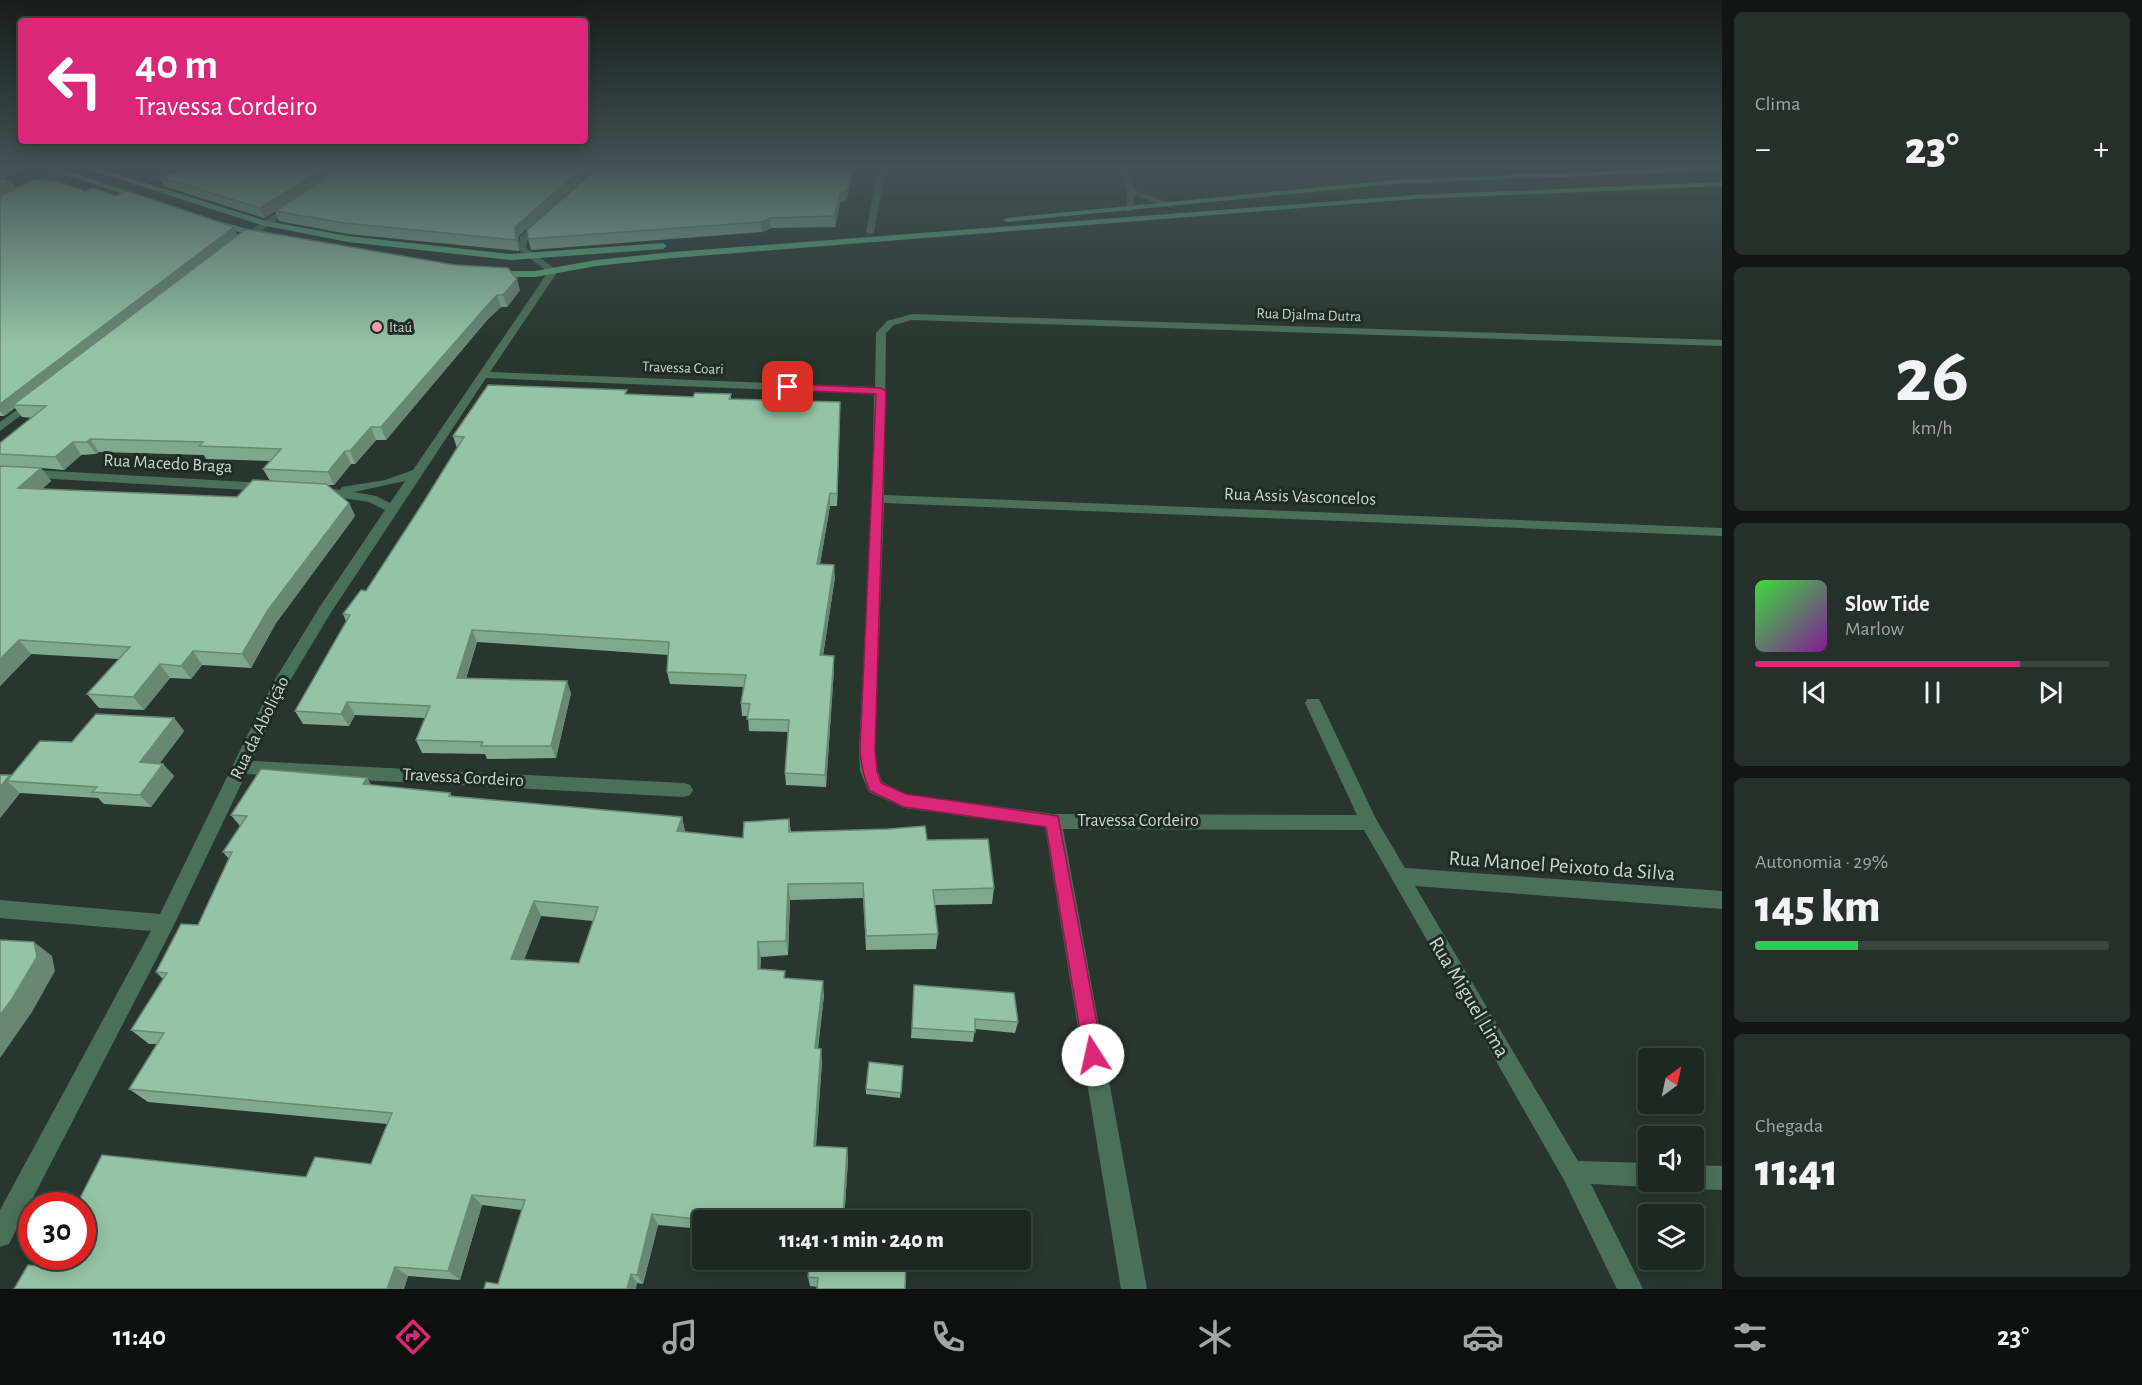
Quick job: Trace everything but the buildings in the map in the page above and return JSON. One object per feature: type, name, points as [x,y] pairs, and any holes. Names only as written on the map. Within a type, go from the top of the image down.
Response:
[{"type":"main road","points":[[226,226],[271,238]]},
{"type":"main road","points":[[281,226],[348,239],[492,256],[531,256],[939,226]]},
{"type":"main road","points":[[480,273],[518,275],[673,255],[1036,226]]},
{"type":"street","points":[[231,248],[260,226]]},
{"type":"street","points":[[537,226],[523,239],[522,249],[553,271]]},
{"type":"street","points":[[870,232],[871,226]]},
{"type":"street","name":"Rua da Abolição","points":[[0,1235],[165,923],[281,683],[324,611],[553,271]]},
{"type":"street","name":"Rua Djalma Dutra","points":[[881,391],[881,333],[885,325],[895,320],[912,317],[1722,343]]},
{"type":"street","name":"Travessa Coari","points":[[484,375],[881,391]]},
{"type":"street","points":[[878,499],[881,391]]},
{"type":"street","points":[[0,428],[46,392]]},
{"type":"street","name":"Rua Macedo Braga","points":[[0,472],[275,488]]},
{"type":"street","points":[[335,491],[387,483],[419,472]]},
{"type":"street","points":[[299,489],[335,491],[372,499],[393,509]]},
{"type":"street","name":"Rua Assis Vasconcelos","points":[[878,499],[1722,532]]},
{"type":"street","name":"Travessa Cordeiro","points":[[878,499],[867,749],[869,771],[875,787],[904,801],[1053,821],[1369,823]]},
{"type":"street","name":"Rua Miguel Lima","points":[[1313,703],[1369,823],[1572,1172],[1630,1289]]},
{"type":"street","name":"Travessa Cordeiro","points":[[241,767],[684,790]]},
{"type":"street","points":[[1053,821],[1134,1289]]},
{"type":"street","name":"Rua Manoel Peixoto da Silva","points":[[1398,876],[1722,900]]},
{"type":"street","points":[[0,909],[165,923]]},
{"type":"street","points":[[1572,1172],[1638,1175]]},
{"type":"street","points":[[1704,1177],[1722,1178]]},
{"type":"place","name":"Itaú","points":[[377,327]]},
{"type":"route","points":[[788,387],[881,391],[867,749],[869,771],[875,787],[904,801],[1053,821],[1093,1055]]}]
